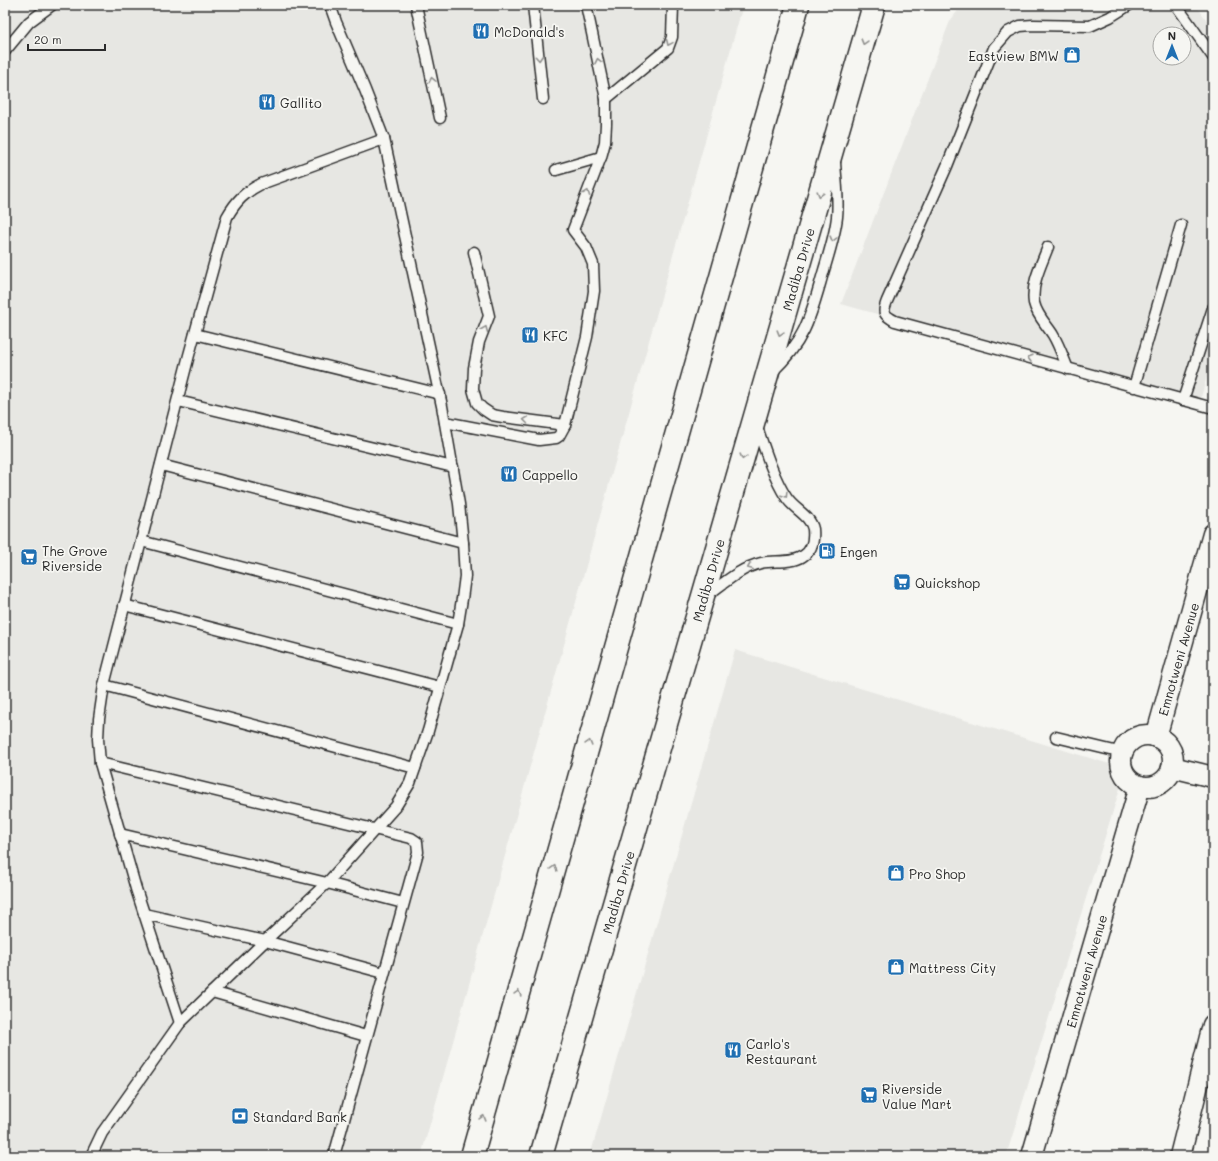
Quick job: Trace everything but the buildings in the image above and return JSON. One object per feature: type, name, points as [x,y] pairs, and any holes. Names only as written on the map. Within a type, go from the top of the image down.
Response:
[{"type":"main road","name":"Madiba Drive","points":[[541,1156],[874,5]]},
{"type":"main road","points":[[472,1156],[798,6]]},
{"type":"street","name":"Emnotweni Avenue","points":[[1156,737],[1213,534]]},
{"type":"street","points":[[1148,735],[1156,737],[1168,746],[1172,752],[1172,767],[1166,779],[1160,783],[1147,787],[1140,786],[1126,777],[1121,761],[1123,753],[1126,746],[1132,740],[1140,736],[1148,735]]},
{"type":"street","points":[[1172,767],[1213,777]]},
{"type":"street","name":"Emnotweni Avenue","points":[[1032,1156],[1140,786]]},
{"type":"street","points":[[1180,1156],[1213,1025]]},
{"type":"lane","points":[[5,51],[29,22],[52,5]]},
{"type":"lane","points":[[91,1156],[106,1128],[180,1023],[326,883],[377,829],[396,806],[410,783],[428,731],[458,624],[465,576],[463,543],[453,467],[440,394],[384,139],[330,5]]},
{"type":"lane","points":[[416,5],[440,118]]},
{"type":"lane","points":[[533,5],[543,99]]},
{"type":"lane","points":[[445,422],[539,440],[556,438],[559,436],[565,425],[587,337],[594,291],[593,264],[586,247],[573,230],[601,157],[605,142],[606,130],[606,99],[586,5]]},
{"type":"lane","points":[[606,99],[668,48],[672,37],[673,5]]},
{"type":"lane","points":[[1129,5],[1110,17],[1090,26],[1033,24],[1020,26],[1008,32],[1001,39],[994,48],[947,166],[887,301],[884,312],[888,318],[896,321],[1213,408]]},
{"type":"lane","points":[[1176,5],[1213,57]]},
{"type":"lane","points":[[180,1023],[144,914],[100,764],[98,739],[99,719],[104,686],[195,334],[227,217],[234,204],[251,189],[384,139]]},
{"type":"lane","points":[[556,170],[601,157]]},
{"type":"lane","points":[[1134,387],[1181,226]]},
{"type":"lane","points":[[1048,247],[1035,282],[1034,304],[1038,314],[1058,343],[1068,369]]},
{"type":"lane","points":[[474,252],[489,316],[479,342],[474,368],[473,389],[477,403],[483,410],[492,415],[565,425]]},
{"type":"lane","points":[[1183,400],[1213,308]]},
{"type":"lane","points":[[195,334],[440,394]]},
{"type":"lane","points":[[178,401],[453,467]]},
{"type":"lane","points":[[703,598],[748,567],[772,561],[794,560],[803,557],[809,551],[812,544],[813,529],[810,521],[786,499],[780,488],[754,420]]},
{"type":"lane","points":[[161,465],[463,543]]},
{"type":"lane","points":[[141,541],[458,624]]},
{"type":"lane","points":[[124,605],[440,687]]},
{"type":"lane","points":[[104,686],[415,768]]},
{"type":"lane","points":[[1056,737],[1123,753]]},
{"type":"lane","points":[[100,764],[377,829],[411,838],[417,842],[418,852],[334,1156]]},
{"type":"lane","points":[[120,834],[403,903]]},
{"type":"lane","points":[[144,914],[264,941],[384,973]]},
{"type":"lane","points":[[212,992],[366,1036]]},
{"type":"shaded area","name":"The Grove Riverside","points":[[5,5],[743,5],[421,1156],[5,1156]]},
{"type":"shaded area","points":[[962,5],[1196,5],[1213,29],[1213,356],[1199,404],[841,304],[950,21]]},
{"type":"shaded area","points":[[735,650],[1126,769],[1006,1156],[590,1156]]},
{"type":"place","name":"McDonald's","points":[[481,31]]},
{"type":"place","name":"Eastview BMW","points":[[1072,55]]},
{"type":"place","name":"Gallito","points":[[267,102]]},
{"type":"place","name":"KFC","points":[[530,335]]},
{"type":"place","name":"Cappello","points":[[509,474]]},
{"type":"place","name":"Engen","points":[[827,551]]},
{"type":"place","name":"The Grove Riverside","points":[[29,557]]},
{"type":"place","name":"Quickshop","points":[[902,582]]},
{"type":"place","name":"Pro Shop","points":[[896,873]]},
{"type":"place","name":"Mattress City","points":[[896,967]]},
{"type":"place","name":"Carlo's Restaurant","points":[[733,1050]]},
{"type":"place","name":"Riverside Value Mart","points":[[869,1095]]},
{"type":"place","name":"Standard Bank","points":[[240,1116]]}]
